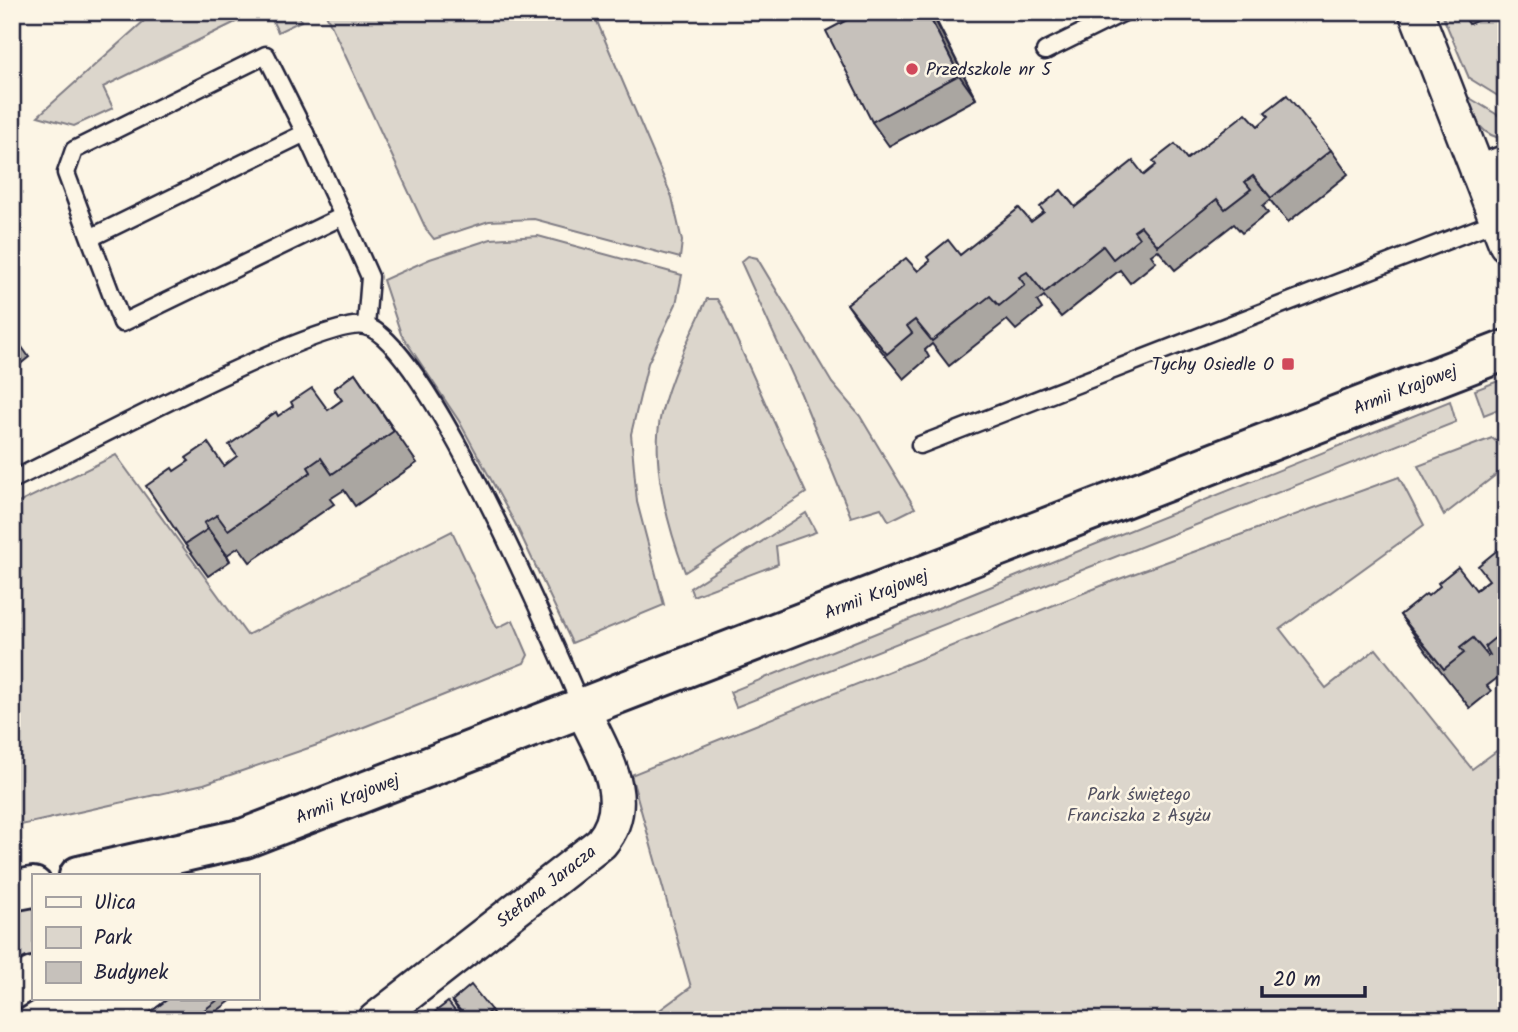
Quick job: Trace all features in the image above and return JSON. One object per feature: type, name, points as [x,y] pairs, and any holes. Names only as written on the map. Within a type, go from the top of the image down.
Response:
[{"type":"street","points":[[1416,12],[1492,167],[1501,233]]},
{"type":"street","name":"Armii Krajowej","points":[[88,874],[245,838],[1506,349]]},
{"type":"street","name":"Stefana Jaracza","points":[[374,1020],[601,843],[611,830],[618,808],[616,785],[582,708]]},
{"type":"street","name":"Armii Krajowej","points":[[190,874],[245,838]]},
{"type":"street","points":[[12,891],[32,887]]},
{"type":"street","points":[[12,990],[32,978]]},
{"type":"lane","points":[[1045,51],[1124,12]]},
{"type":"lane","points":[[344,216],[122,323],[66,173],[74,150],[267,55],[344,216],[370,277],[366,326]]},
{"type":"lane","points":[[90,238],[304,133]]},
{"type":"lane","points":[[920,445],[1501,233]]},
{"type":"lane","points":[[12,480],[230,373],[325,330],[344,325],[366,326],[385,337],[400,352],[460,448],[530,591],[582,708]]},
{"type":"green space","points":[[154,12],[256,12],[103,87],[113,108],[74,126],[38,116]]},
{"type":"green space","points":[[268,12],[297,12],[301,21],[278,32]]},
{"type":"green space","points":[[325,12],[593,12],[672,197],[682,241],[680,258],[534,219],[489,221],[434,239],[426,229]]},
{"type":"green space","points":[[1441,12],[1506,12],[1506,101],[1469,78]]},
{"type":"green space","points":[[1468,97],[1506,120],[1506,139],[1490,135],[1479,125],[1465,98]]},
{"type":"green space","points":[[538,236],[682,275],[676,304],[648,363],[631,434],[637,502],[664,605],[572,643],[518,529],[459,421],[401,334],[383,280],[430,259],[491,239]]},
{"type":"green space","points":[[748,256],[757,258],[832,383],[860,416],[915,508],[889,521],[881,508],[851,517],[801,394],[741,262]]},
{"type":"green space","points":[[707,299],[717,299],[722,307],[806,493],[685,572],[662,494],[658,433],[670,384]]},
{"type":"green space","points":[[1506,378],[1506,406],[1484,415],[1475,390]]},
{"type":"green space","points":[[1450,401],[1456,422],[736,707],[730,692]]},
{"type":"green space","points":[[1492,438],[1506,450],[1506,467],[1444,515],[1418,466]]},
{"type":"green space","points":[[116,455],[247,635],[452,531],[497,628],[513,620],[528,655],[524,663],[329,741],[204,784],[12,827],[12,506]]},
{"type":"green space","name":"Park świętego Franciszka z Asyżu","points":[[1399,477],[1424,525],[1280,629],[1326,688],[1376,649],[1472,769],[1506,744],[1506,1020],[657,1020],[653,1015],[691,987],[631,775],[1111,582]]},
{"type":"green space","points":[[806,513],[816,532],[776,546],[778,564],[693,596],[690,588]]},
{"type":"green space","points":[[32,898],[32,957],[12,969],[12,902]]},
{"type":"building","points":[[862,12],[927,12],[959,75],[872,122],[826,31]]},
{"type":"building","points":[[1287,95],[1331,150],[1271,198],[1253,176],[1245,182],[1251,189],[1225,209],[1217,199],[1158,246],[1141,226],[1134,231],[1139,238],[1113,259],[1103,246],[1044,293],[1027,272],[1019,277],[1025,285],[999,306],[990,296],[932,341],[915,320],[907,326],[912,333],[887,354],[847,304],[906,258],[918,271],[930,261],[927,257],[948,240],[960,255],[1019,208],[1031,222],[1044,212],[1040,207],[1061,190],[1075,207],[1133,161],[1144,175],[1156,165],[1153,161],[1175,144],[1187,159],[1246,113],[1258,126],[1269,116],[1265,112]]},
{"type":"building","points":[[355,373],[394,431],[332,474],[321,458],[308,467],[311,472],[228,530],[217,515],[204,523],[208,529],[185,544],[146,486],[172,468],[174,471],[189,461],[186,458],[208,443],[224,466],[237,456],[229,445],[276,412],[278,416],[293,406],[291,402],[312,388],[328,410],[342,400],[334,389]]},
{"type":"building","points":[[1506,543],[1506,635],[1499,640],[1496,637],[1485,646],[1490,655],[1488,656],[1473,638],[1460,648],[1464,653],[1444,669],[1400,615],[1426,594],[1428,596],[1440,586],[1438,583],[1458,567],[1476,590],[1489,580],[1478,566]]},
{"type":"building","points":[[471,985],[491,1010],[479,1020],[468,1020],[452,1001]]},
{"type":"building","points":[[167,1000],[218,1000],[191,1020],[140,1020]]},
{"type":"building","points":[[448,1002],[462,1020],[428,1020],[427,1018]]},
{"type":"place","name":"Przedszkole nr 5","points":[[912,69]]},
{"type":"place","name":"Tychy Osiedle O","points":[[1288,364]]}]
